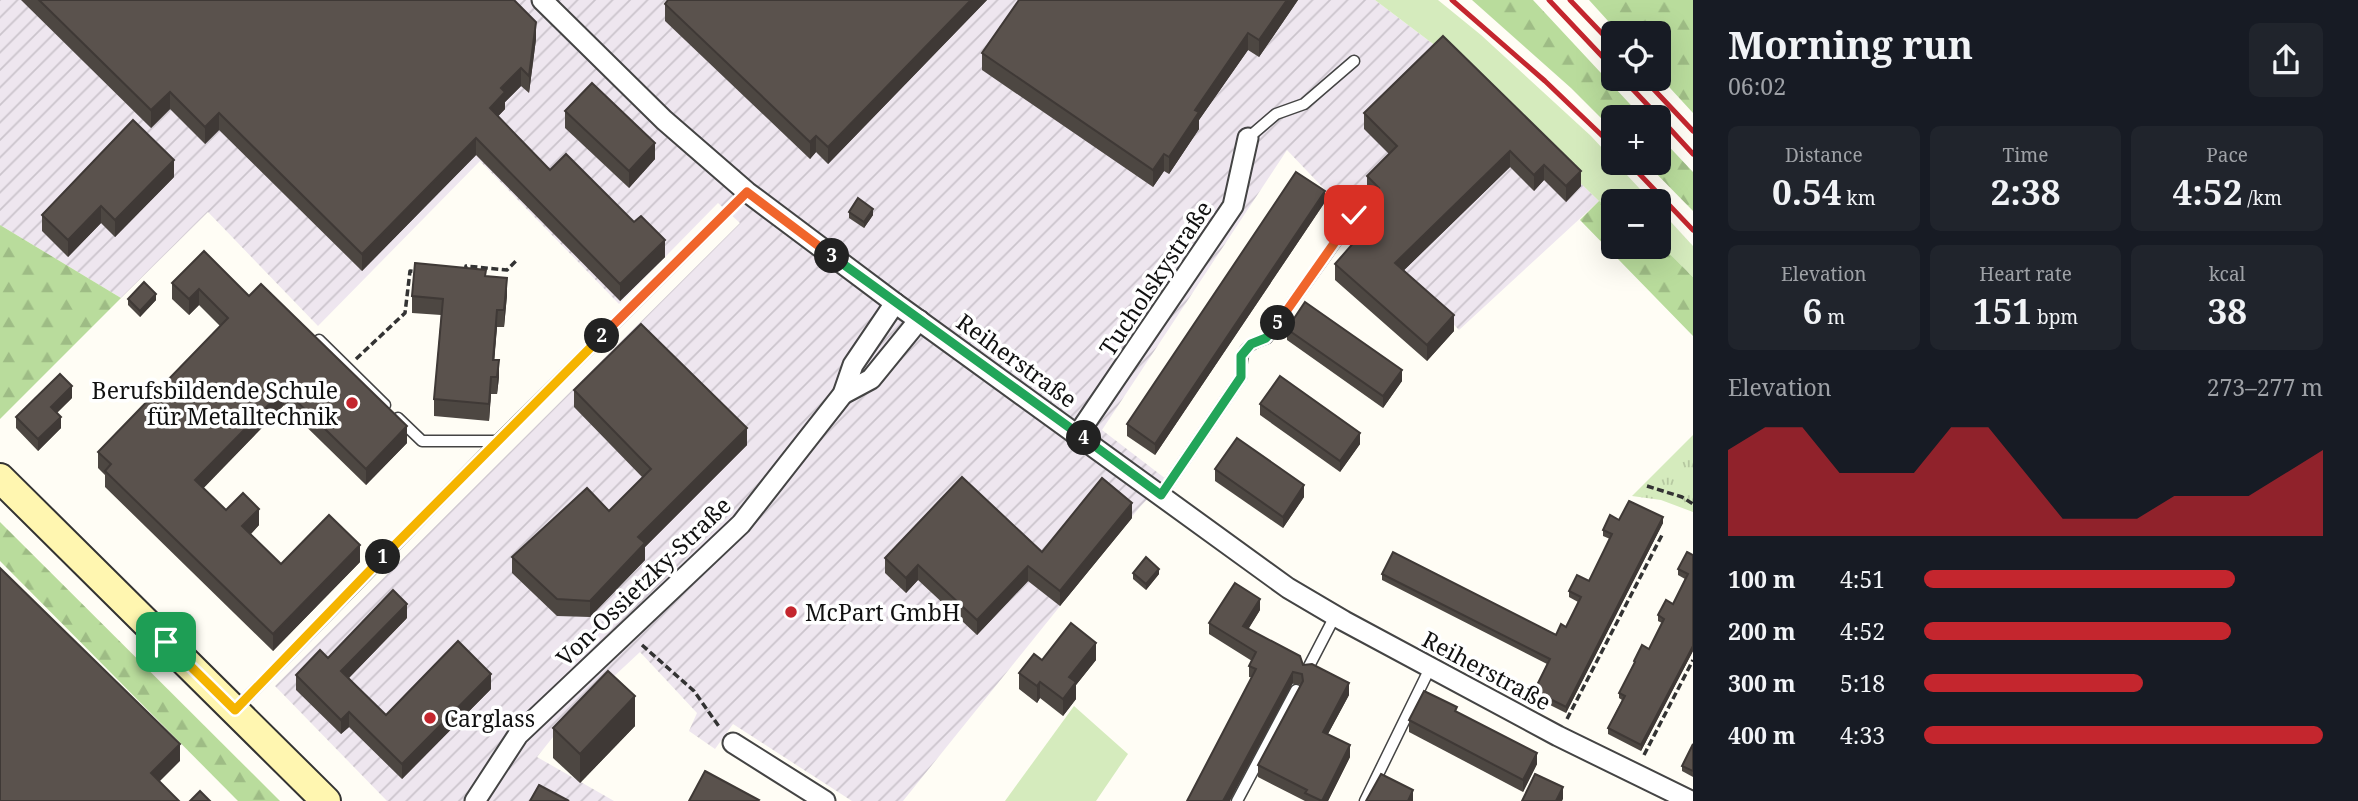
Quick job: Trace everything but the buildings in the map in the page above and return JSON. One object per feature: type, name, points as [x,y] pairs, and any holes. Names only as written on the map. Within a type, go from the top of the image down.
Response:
[{"type":"main road","points":[[0,478],[326,801]]},
{"type":"street","name":"Reiherstraße","points":[[542,0],[664,120],[747,192],[895,303],[1288,588],[1558,736],[1691,801]]},
{"type":"street","name":"Tucholskystraße","points":[[1078,434],[1233,206],[1248,138]]},
{"type":"street","name":"Von-Ossietzky-Straße","points":[[475,801],[518,735],[741,524],[843,394],[853,365],[895,303]]},
{"type":"street","name":"Von-Ossietzky-Straße","points":[[843,394],[872,379],[919,320]]},
{"type":"street","points":[[733,743],[825,801]]},
{"type":"lane","points":[[1248,138],[1276,114],[1304,104],[1353,61]]},
{"type":"lane","points":[[235,710],[497,441],[747,192]]},
{"type":"lane","points":[[1161,495],[1241,377],[1241,356],[1251,344],[1266,338],[1354,215]]},
{"type":"lane","points":[[319,340],[422,442],[497,441]]},
{"type":"lane","points":[[1307,670],[1335,616]]},
{"type":"lane","points":[[1365,801],[1430,668]]},
{"type":"lane","points":[[1237,801],[1296,690]]},
{"type":"path","points":[[464,275],[466,266],[507,270],[516,261]]},
{"type":"path","points":[[346,367],[405,313],[410,271],[423,272]]},
{"type":"path","points":[[1647,486],[1682,497],[1693,504]]},
{"type":"path","points":[[1558,736],[1662,535]]},
{"type":"path","points":[[626,632],[694,691],[733,743]]},
{"type":"path","points":[[1635,773],[1693,660]]},
{"type":"shaded area","points":[[0,0],[1375,0],[1449,56],[1599,201],[1459,330],[1287,150],[1102,430],[1166,479],[1139,508],[903,801],[852,801],[733,724],[715,749],[689,731],[697,713],[640,652],[565,722],[537,757],[614,801],[387,801],[275,686],[740,223],[718,203],[619,304],[480,161],[318,326],[208,212],[121,298],[0,225]]},
{"type":"green space","points":[[1375,0],[1438,0],[1481,35],[1591,136],[1601,147],[1601,175],[1627,175],[1640,189],[1601,189],[1599,201],[1449,56]]},
{"type":"green space","points":[[1472,0],[1533,0],[1601,73],[1601,91],[1618,91],[1631,105],[1601,105],[1601,118]]},
{"type":"green space","points":[[1589,0],[1693,0],[1693,113],[1671,89],[1671,21],[1608,21]]},
{"type":"green space","points":[[1671,149],[1693,172],[1693,211],[1658,175],[1671,175]]},
{"type":"green space","points":[[1601,202],[1601,242],[1580,220]]},
{"type":"green space","points":[[1671,222],[1693,246],[1693,277],[1671,255]]},
{"type":"green space","points":[[0,225],[121,298],[0,419]]},
{"type":"green space","points":[[1671,255],[1693,277],[1693,336],[1618,259],[1671,259]]},
{"type":"green space","points":[[1693,435],[1693,512],[1661,500],[1632,496]]},
{"type":"green space","points":[[0,522],[280,801],[238,801],[0,561]]},
{"type":"green space","points":[[1074,706],[1128,754],[1096,801],[1005,801]]},
{"type":"railway","points":[[1452,0],[1545,81],[1601,135]]},
{"type":"railway","points":[[1549,0],[1601,55]]},
{"type":"railway","points":[[1570,0],[1601,32]]},
{"type":"railway","points":[[1634,91],[1648,105]]},
{"type":"railway","points":[[1655,91],[1693,131]]},
{"type":"railway","points":[[1671,130],[1693,154]]},
{"type":"railway","points":[[1640,175],[1693,230]]},
{"type":"place","name":"Berufsbildende Schule für Metalltechnik","points":[[352,403]]},
{"type":"place","name":"McPart GmbH","points":[[791,612]]},
{"type":"place","name":"Carglass","points":[[430,718]]},
{"type":"route","points":[[166,642],[235,710],[497,441],[747,192],[895,303],[1161,495],[1241,377],[1241,356],[1251,344],[1266,338],[1354,215]]}]
